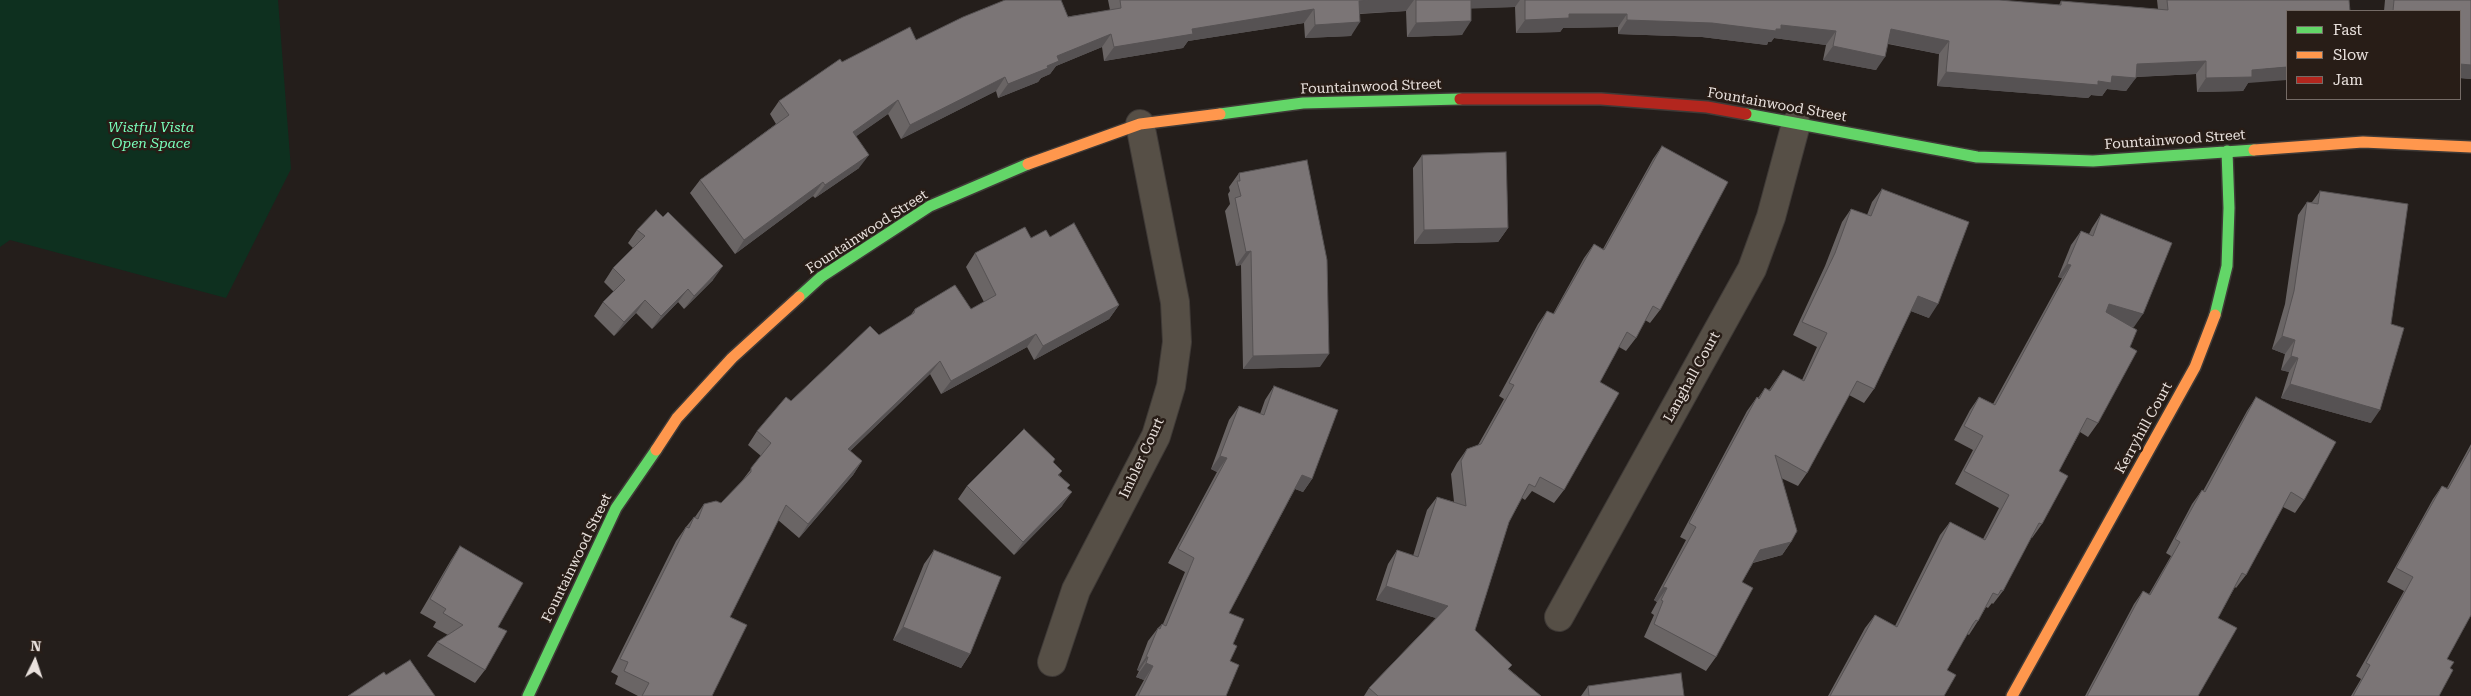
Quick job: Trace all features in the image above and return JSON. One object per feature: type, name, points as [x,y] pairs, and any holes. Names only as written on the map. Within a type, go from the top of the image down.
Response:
[{"type":"street","name":"Fountainwood Street","points":[[528,696],[616,508],[677,418],[732,358],[820,277],[930,206],[1052,154],[1140,124],[1303,103],[1480,98],[1611,100],[1707,107],[1977,157],[2093,161],[2363,142],[2471,147]]},
{"type":"street","name":"Imbler Court","points":[[1052,662],[1076,590],[1156,436],[1171,386],[1177,342],[1175,302],[1140,124]]},
{"type":"street","name":"Langhall Court","points":[[1559,617],[1752,269],[1771,217],[1796,124]]},
{"type":"street","name":"Kerryhill Court","points":[[2012,696],[2195,367],[2218,307],[2227,266],[2229,208],[2227,151]]},
{"type":"green space","name":"Wistful Vista Open Space","points":[[0,0],[278,0],[291,169],[226,298],[10,240],[0,247]]},
{"type":"building","points":[[1005,0],[1061,0],[1068,17],[1121,8],[1120,0],[1369,0],[1359,1],[1360,22],[1315,25],[1314,9],[1192,29],[1193,34],[1114,47],[1111,34],[1057,56],[1059,61],[1047,66],[1048,68],[1008,84],[1005,77],[910,125],[898,100],[853,132],[869,155],[825,185],[823,182],[744,240],[700,180],[789,115],[779,101],[840,59],[842,62],[910,27],[916,40],[963,17]]},
{"type":"building","points":[[1416,0],[1471,0],[1471,21],[1416,23]]},
{"type":"building","points":[[1525,0],[1999,0],[2061,5],[2061,1],[2168,10],[2167,0],[2349,0],[2350,10],[2286,10],[2286,67],[2252,70],[2252,77],[2206,78],[2206,61],[2137,64],[2136,78],[2112,76],[2111,83],[2098,81],[2098,85],[1946,72],[1949,41],[1891,29],[1885,57],[1833,46],[1836,31],[1781,25],[1781,29],[1776,29],[1776,31],[1712,23],[1627,20],[1627,14],[1569,14],[1569,18],[1525,20]]},
{"type":"building","points":[[2394,0],[2471,0],[2471,65],[2461,64],[2461,10],[2393,10]]},
{"type":"building","points":[[1662,146],[1728,182],[1660,310],[1653,306],[1636,338],[1627,332],[1600,382],[1619,393],[1564,490],[1540,477],[1535,487],[1529,484],[1509,522],[1475,630],[1512,665],[1508,669],[1541,696],[1378,696],[1369,688],[1448,606],[1386,586],[1397,550],[1418,557],[1437,497],[1466,506],[1461,461],[1467,449],[1481,444],[1514,385],[1509,383],[1547,311],[1554,314],[1594,244],[1604,250]]},
{"type":"building","points":[[1506,152],[1508,228],[1424,230],[1422,155]]},
{"type":"building","points":[[1307,160],[1327,260],[1329,354],[1253,356],[1251,251],[1246,252],[1235,198],[1241,196],[1237,181],[1240,181],[1239,173]]},
{"type":"building","points":[[1882,189],[1969,222],[1938,304],[1918,296],[1874,389],[1857,381],[1807,473],[1775,455],[1797,531],[1791,542],[1760,550],[1742,582],[1753,588],[1716,657],[1654,624],[1663,601],[1661,600],[1667,588],[1663,587],[1696,527],[1689,523],[1757,397],[1759,399],[1765,388],[1770,391],[1783,370],[1804,381],[1827,333],[1802,322],[1835,253],[1851,209],[1871,216]]},
{"type":"building","points":[[2320,191],[2408,204],[2391,324],[2404,328],[2380,410],[2290,384],[2298,358],[2291,356],[2295,340],[2282,336],[2294,291],[2307,202],[2318,204]]},
{"type":"building","points":[[656,210],[663,217],[668,212],[723,266],[694,296],[688,289],[661,316],[645,300],[624,322],[603,302],[625,280],[613,268],[645,236],[637,230]]},
{"type":"building","points":[[2101,214],[2172,243],[2143,314],[2109,304],[2106,312],[2137,330],[2130,347],[2137,351],[2098,423],[2087,418],[2059,471],[2068,476],[2042,524],[2039,523],[2003,591],[2001,590],[1998,595],[1993,593],[1978,621],[1976,620],[1973,624],[1947,670],[1956,675],[1944,696],[1830,696],[1875,615],[1897,627],[1950,522],[1985,540],[2009,495],[1964,471],[1983,436],[1964,426],[1979,397],[1995,405],[2071,265],[2067,264],[2081,231],[2093,236]]},
{"type":"building","points":[[1074,223],[1119,305],[1043,346],[1036,334],[951,381],[940,361],[848,449],[862,461],[808,524],[786,505],[730,617],[747,625],[712,696],[642,696],[649,683],[624,671],[628,662],[620,659],[686,527],[689,528],[694,517],[698,519],[704,504],[716,501],[721,503],[751,472],[751,468],[771,443],[757,431],[786,397],[791,401],[870,326],[879,335],[914,313],[915,309],[955,285],[971,309],[996,295],[975,253],[1025,227],[1031,238],[1046,230],[1050,237]]},
{"type":"building","points":[[1274,386],[1338,410],[1312,479],[1302,475],[1229,613],[1244,619],[1233,644],[1237,646],[1230,661],[1239,665],[1226,696],[1138,696],[1153,666],[1146,663],[1148,657],[1146,657],[1158,628],[1160,629],[1162,624],[1166,626],[1194,558],[1178,549],[1227,458],[1220,456],[1239,406],[1264,415]]},
{"type":"building","points":[[2256,397],[2336,442],[2304,500],[2291,492],[2246,575],[2242,573],[2218,618],[2237,628],[2198,696],[2087,696],[2143,591],[2150,595],[2180,542],[2175,539],[2202,490],[2205,492]]},
{"type":"building","points":[[1024,429],[1055,459],[1053,462],[1062,471],[1058,475],[1070,485],[1067,488],[1072,492],[1023,542],[967,486]]},
{"type":"building","points":[[2471,448],[2471,615],[2447,659],[2454,662],[2450,668],[2453,670],[2439,696],[2353,696],[2370,665],[2366,663],[2413,577],[2396,568],[2442,486],[2448,489]]},
{"type":"building","points":[[460,546],[523,583],[498,627],[507,631],[485,670],[437,642],[463,625],[443,613],[446,609],[430,599]]},
{"type":"building","points":[[934,550],[1001,577],[970,654],[903,627]]},
{"type":"building","points":[[410,660],[435,696],[348,696],[384,672],[386,675]]},
{"type":"building","points":[[1681,673],[1684,696],[1589,696],[1588,686]]},
{"type":"traffic: fast","points":[[1220,114],[1303,103],[1460,99]]},
{"type":"traffic: fast","points":[[1746,114],[1977,157],[2093,161],[2254,150]]},
{"type":"traffic: fast","points":[[2215,315],[2227,266],[2229,208],[2227,151]]},
{"type":"traffic: fast","points":[[799,297],[821,277],[930,206],[1028,164]]},
{"type":"traffic: fast","points":[[528,696],[616,508],[656,450]]},
{"type":"traffic: slow","points":[[1028,164],[1140,124],[1220,114]]},
{"type":"traffic: slow","points":[[2254,150],[2363,142],[2471,147]]},
{"type":"traffic: slow","points":[[656,450],[677,418],[732,358],[799,297]]},
{"type":"traffic: slow","points":[[2012,696],[2195,367],[2215,315]]},
{"type":"traffic: jam","points":[[1460,99],[1601,99],[1707,107],[1746,114]]}]
